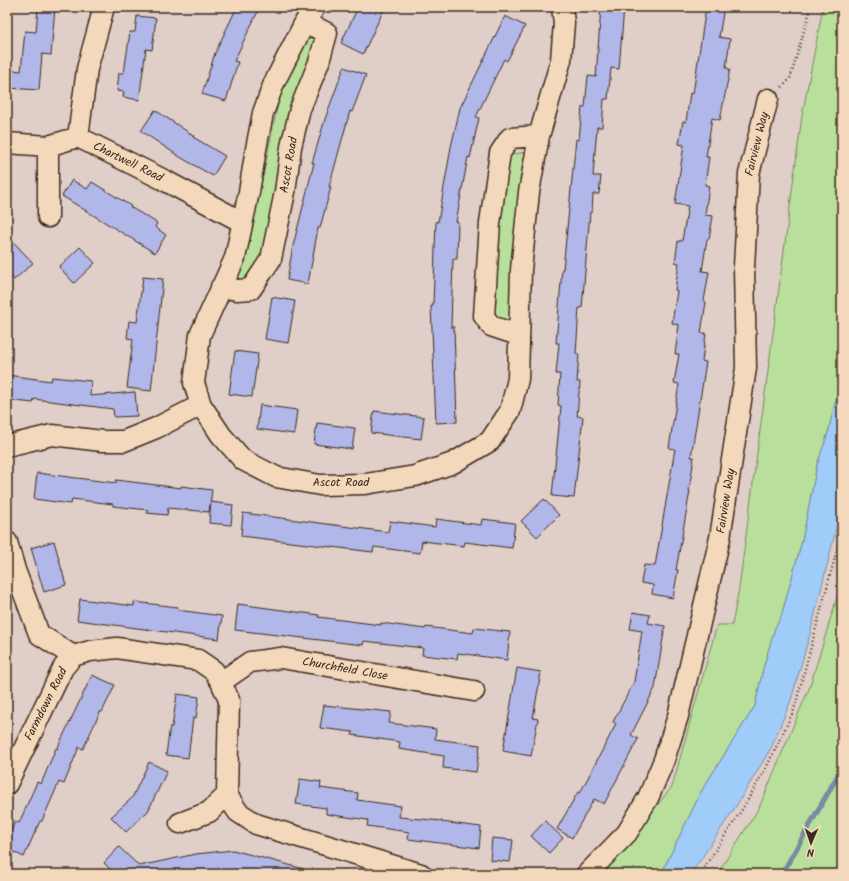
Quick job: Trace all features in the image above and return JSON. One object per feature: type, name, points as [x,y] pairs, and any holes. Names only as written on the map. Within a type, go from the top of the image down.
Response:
[{"type":"street","points":[[78,137],[87,69],[104,7]]},
{"type":"street","name":"Ascot Road","points":[[221,287],[237,290],[251,289],[271,259],[300,109],[319,62],[327,33],[310,15],[274,83],[263,113],[249,192],[235,258],[221,287],[200,335],[194,383],[201,405],[221,435],[243,460],[276,477],[320,484],[365,484],[415,476],[453,463],[490,441],[510,411],[518,379],[521,262],[529,192],[539,136],[561,60],[564,23],[562,7]]},
{"type":"street","name":"Fairview Way","points":[[587,874],[627,833],[648,798],[664,760],[678,716],[720,538],[746,368],[744,267],[749,174],[768,99]]},
{"type":"street","points":[[518,335],[491,326],[484,316],[490,223],[500,153],[510,138],[539,136]]},
{"type":"street","name":"Chartwell Road","points":[[7,143],[48,146],[78,137],[162,179],[242,222]]},
{"type":"street","points":[[48,146],[48,217]]},
{"type":"street","points":[[7,446],[52,435],[102,441],[124,441],[156,428],[201,405]]},
{"type":"street","points":[[7,542],[14,570],[39,634],[73,656]]},
{"type":"street","name":"Farmdown Road","points":[[7,784],[63,668],[73,656],[90,651],[117,648],[198,660],[214,672],[221,682],[229,700],[227,795]]},
{"type":"street","name":"Churchfield Close","points":[[221,682],[250,662],[281,658],[474,691]]},
{"type":"street","points":[[180,823],[209,812],[227,795],[238,812],[256,824],[421,874]]},
{"type":"path","points":[[768,99],[790,79],[811,7]]},
{"type":"path","points":[[700,874],[743,808],[766,768],[794,710],[842,531]]},
{"type":"green space","points":[[823,7],[842,7],[842,374],[828,433],[817,465],[802,541],[781,617],[775,628],[763,669],[755,706],[702,790],[661,874],[601,874],[672,787],[717,625],[732,625],[739,588],[802,116]]},
{"type":"green space","points":[[307,35],[318,40],[267,248],[252,278],[236,280],[251,233],[279,99]]},
{"type":"green space","points":[[527,152],[513,261],[509,321],[491,316],[507,155]]},
{"type":"green space","points":[[842,581],[842,874],[717,874],[759,808],[810,686]]},
{"type":"water","points":[[842,374],[842,505],[810,634],[791,700],[771,748],[738,803],[691,874],[661,874],[702,790],[755,706],[763,669],[775,628],[781,617],[802,541],[817,465],[828,433]]},
{"type":"building","points":[[38,7],[55,7],[51,55],[42,54],[39,90],[9,88],[11,70],[21,71],[25,31],[36,32]]},
{"type":"building","points":[[237,7],[260,7],[234,61],[238,62],[226,101],[202,94],[215,53]]},
{"type":"building","points":[[358,7],[385,7],[363,54],[341,43]]},
{"type":"building","points":[[601,7],[624,7],[619,69],[611,68],[608,99],[604,99],[602,127],[597,127],[593,176],[601,176],[599,194],[593,194],[592,212],[590,212],[582,308],[579,308],[576,354],[579,354],[577,382],[580,382],[577,416],[583,417],[574,498],[552,496],[561,406],[558,405],[560,374],[556,374],[559,343],[556,343],[562,269],[576,139],[579,140],[582,107],[585,107],[588,76],[596,77]]},
{"type":"building","points":[[706,7],[724,7],[719,37],[730,39],[726,68],[730,69],[720,120],[712,118],[706,157],[709,157],[705,185],[709,186],[705,215],[713,216],[709,239],[707,239],[702,271],[709,272],[701,333],[706,333],[702,361],[706,362],[691,457],[694,457],[690,491],[676,570],[678,570],[673,598],[652,594],[653,585],[641,583],[644,565],[655,566],[675,449],[669,448],[679,384],[674,383],[679,354],[675,354],[679,325],[672,323],[677,291],[675,290],[679,263],[675,262],[678,241],[682,241],[688,206],[675,204],[684,145],[679,144],[683,121],[686,122],[690,93],[693,94]]},
{"type":"building","points":[[137,16],[156,18],[152,50],[146,49],[139,100],[123,97],[124,92],[117,91],[119,73],[124,73],[130,32],[135,32]]},
{"type":"building","points":[[505,16],[525,26],[507,61],[504,59],[476,117],[479,118],[470,158],[468,157],[456,222],[458,222],[457,259],[453,259],[451,327],[454,327],[457,422],[436,423],[431,306],[433,306],[436,221],[438,222],[451,147],[460,108]]},
{"type":"building","points":[[344,67],[366,75],[352,112],[350,111],[329,187],[331,187],[320,228],[318,228],[308,284],[287,280],[293,246],[314,163],[312,163],[325,119]]},
{"type":"building","points":[[155,110],[194,136],[193,137],[225,156],[213,176],[180,157],[141,131]]},
{"type":"building","points":[[72,180],[87,189],[92,182],[157,223],[155,227],[166,235],[155,253],[62,196]]},
{"type":"building","points":[[7,235],[33,263],[14,280],[7,273]]},
{"type":"building","points":[[80,247],[95,263],[74,283],[59,267]]},
{"type":"building","points":[[143,277],[163,279],[151,391],[127,388],[133,339],[127,338],[129,321],[137,322]]},
{"type":"building","points":[[272,297],[295,301],[288,343],[265,339]]},
{"type":"building","points":[[235,351],[258,354],[252,397],[229,394]]},
{"type":"building","points":[[7,375],[51,381],[52,377],[91,381],[90,396],[135,392],[137,416],[114,417],[113,409],[34,399],[33,403],[7,400]]},
{"type":"building","points":[[260,405],[297,410],[294,434],[257,429]]},
{"type":"building","points":[[374,411],[424,417],[421,439],[371,433]]},
{"type":"building","points":[[317,423],[355,428],[352,449],[314,444]]},
{"type":"building","points":[[37,473],[116,483],[116,480],[181,488],[181,486],[212,490],[209,512],[168,508],[167,515],[147,513],[148,510],[113,506],[113,504],[72,499],[71,504],[34,499]]},
{"type":"building","points":[[544,499],[559,515],[537,537],[521,521]]},
{"type":"building","points":[[211,502],[233,505],[231,525],[209,523]]},
{"type":"building","points":[[243,513],[388,532],[390,521],[435,527],[436,519],[481,525],[482,519],[515,523],[512,548],[465,542],[464,546],[422,541],[420,553],[374,547],[373,552],[241,536]]},
{"type":"building","points":[[54,541],[66,585],[44,592],[31,548]]},
{"type":"building","points":[[80,599],[134,606],[134,602],[178,607],[177,610],[222,616],[219,639],[77,620]]},
{"type":"building","points":[[238,604],[319,615],[318,617],[381,625],[381,623],[425,629],[426,627],[473,633],[474,628],[510,632],[507,660],[458,653],[457,659],[422,655],[423,648],[364,641],[363,645],[235,630]]},
{"type":"building","points":[[633,612],[650,615],[648,623],[665,626],[655,688],[631,735],[638,739],[604,804],[594,799],[572,838],[557,829],[578,792],[580,793],[616,724],[613,722],[634,682],[642,631],[630,629]]},
{"type":"building","points":[[517,668],[541,672],[533,718],[538,719],[531,756],[503,751]]},
{"type":"building","points":[[92,675],[115,685],[102,712],[100,712],[83,749],[79,747],[64,784],[59,782],[24,857],[7,849],[7,841],[15,821],[19,823],[37,782],[41,784],[56,748],[57,749]]},
{"type":"building","points":[[177,694],[199,697],[196,718],[193,718],[188,758],[166,755],[170,726],[172,727]]},
{"type":"building","points":[[324,705],[391,712],[389,723],[436,729],[435,739],[480,745],[476,772],[443,768],[444,756],[399,749],[400,742],[352,735],[353,732],[320,728]]},
{"type":"building","points":[[149,762],[167,771],[148,811],[126,832],[111,817],[132,798]]},
{"type":"building","points":[[300,779],[321,782],[320,788],[358,793],[357,800],[401,806],[399,817],[442,821],[441,822],[481,827],[479,848],[408,839],[409,832],[367,826],[368,820],[326,814],[326,808],[296,804]]},
{"type":"building","points":[[545,821],[563,838],[549,853],[531,836]]},
{"type":"building","points":[[492,838],[513,840],[510,862],[490,860]]},
{"type":"building","points":[[119,847],[139,866],[196,854],[233,850],[304,869],[303,874],[237,874],[228,872],[207,874],[115,874],[104,863]]},
{"type":"waterway","points":[[782,874],[842,768]]}]
